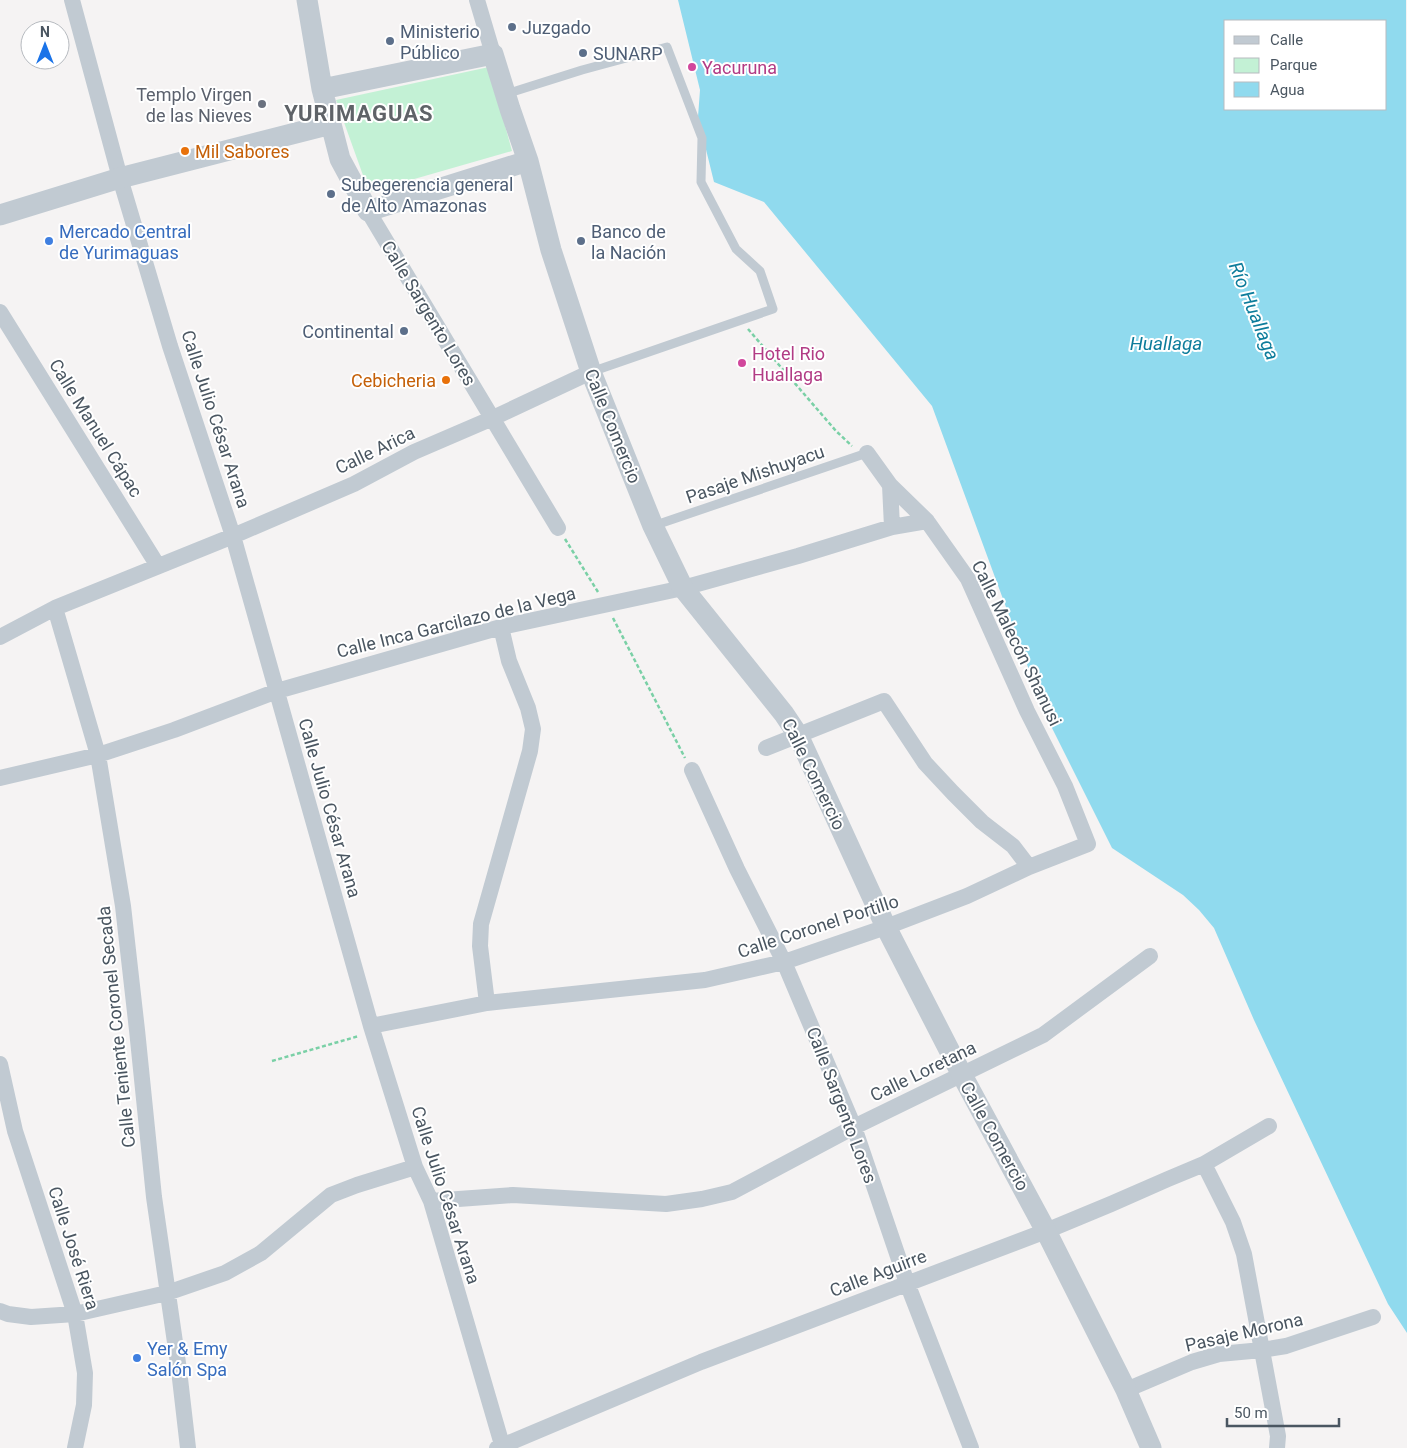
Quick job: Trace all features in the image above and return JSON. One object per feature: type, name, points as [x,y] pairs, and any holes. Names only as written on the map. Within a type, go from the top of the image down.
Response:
[{"type":"street","name":"Calle Julio César Arana","points":[[72,0],[120,178],[170,346],[233,536],[372,1029],[415,1167],[431,1201],[501,1447]]},
{"type":"street","name":"Calle Sargento Lores","points":[[307,0],[322,89],[340,159],[368,211],[558,528]]},
{"type":"street","points":[[322,89],[493,54],[477,0]]},
{"type":"street","name":"Calle Comercio","points":[[493,54],[528,161],[551,250],[591,372],[653,526],[683,588],[784,714],[798,735],[886,927],[962,1075],[1046,1231],[1126,1390],[1152,1448]]},
{"type":"street","points":[[0,215],[120,178],[331,124]]},
{"type":"street","points":[[368,211],[528,161]]},
{"type":"street","name":"Calle Manuel Cápac","points":[[0,312],[158,566]]},
{"type":"street","name":"Calle Arica","points":[[0,637],[55,608],[233,536],[354,484],[414,452],[591,372]]},
{"type":"street","name":"Calle Malecón Shanusi","points":[[868,453],[890,485],[927,521],[968,579],[1027,711],[1065,786],[1088,844]]},
{"type":"street","points":[[890,485],[892,527]]},
{"type":"street","name":"Calle Inca Garcilazo de la Vega","points":[[0,778],[98,755],[174,730],[277,690],[501,627],[683,588],[798,556],[892,527],[927,521]]},
{"type":"street","name":"Calle Teniente Coronel Secada","points":[[55,608],[98,755],[123,906],[154,1197],[179,1370],[188,1448]]},
{"type":"street","points":[[487,1003],[480,946],[481,924],[530,751],[533,729],[528,708],[509,661],[501,627]]},
{"type":"street","points":[[766,748],[884,701],[926,763],[982,822],[1013,846],[1029,867]]},
{"type":"street","name":"Calle Sargento Lores","points":[[692,770],[737,869],[784,962],[854,1127],[907,1283],[971,1448]]},
{"type":"street","name":"Calle Coronel Portillo","points":[[372,1029],[487,1003],[705,980],[784,962],[886,927],[967,896],[1029,867],[1088,844]]},
{"type":"street","name":"Calle Loretana","points":[[431,1201],[513,1195],[666,1204],[702,1199],[732,1192],[854,1127],[1042,1035],[1150,956]]},
{"type":"street","name":"Calle José Riera","points":[[0,1064],[15,1131],[75,1314],[85,1372],[84,1405],[76,1448]]},
{"type":"street","name":"Calle Aguirre","points":[[501,1447],[701,1362],[1046,1231],[1204,1164],[1269,1126]]},
{"type":"street","points":[[1204,1164],[1234,1222],[1244,1254],[1278,1436],[1277,1448]]},
{"type":"street","points":[[0,1311],[31,1317],[75,1314],[167,1292],[225,1273],[261,1253],[331,1195],[415,1167]]},
{"type":"street","name":"Pasaje Morona","points":[[1126,1390],[1210,1356],[1286,1346],[1372,1317]]},
{"type":"lane","name":"Calle Arica","points":[[506,94],[582,70],[667,47],[702,138],[701,182],[736,249],[760,271],[773,309],[591,372]]},
{"type":"lane","name":"Pasaje Mishuyacu","points":[[653,526],[868,453]]},
{"type":"path","points":[[742,321],[836,431],[853,447],[868,453]]},
{"type":"path","points":[[558,528],[606,605],[692,770]]},
{"type":"path","points":[[272,1061],[372,1029]]},
{"type":"green space","points":[[489,67],[512,151],[369,192],[336,100]]},
{"type":"water","name":"Huallaga","points":[[678,0],[1406,0],[1407,1333],[1388,1304],[1254,1020],[1214,928],[1183,895],[1112,848],[1046,716],[932,406],[764,202],[714,182],[698,117],[700,90]]},
{"type":"place","name":"Juzgado","points":[[512,27]]},
{"type":"place","name":"Ministerio Público","points":[[390,41]]},
{"type":"place","name":"SUNARP","points":[[583,53]]},
{"type":"place","name":"Yacuruna","points":[[692,67]]},
{"type":"place","name":"Templo Virgen de las Nieves","points":[[262,104]]},
{"type":"place","name":"Mil Sabores","points":[[185,151]]},
{"type":"place","name":"Subegerencia general de Alto Amazonas","points":[[331,194]]},
{"type":"place","name":"Mercado Central de Yurimaguas","points":[[49,241]]},
{"type":"place","name":"Banco de la Nación","points":[[581,241]]},
{"type":"place","name":"Continental","points":[[404,331]]},
{"type":"place","name":"Hotel Rio Huallaga","points":[[742,363]]},
{"type":"place","name":"Cebicheria","points":[[446,380]]},
{"type":"place","name":"Yer & Emy Salón Spa","points":[[137,1358]]},
{"type":"district","name":"YURIMAGUAS","points":[[359,113]]},
{"type":"water label","name":"Río Huallaga","points":[[1254,311]]}]
